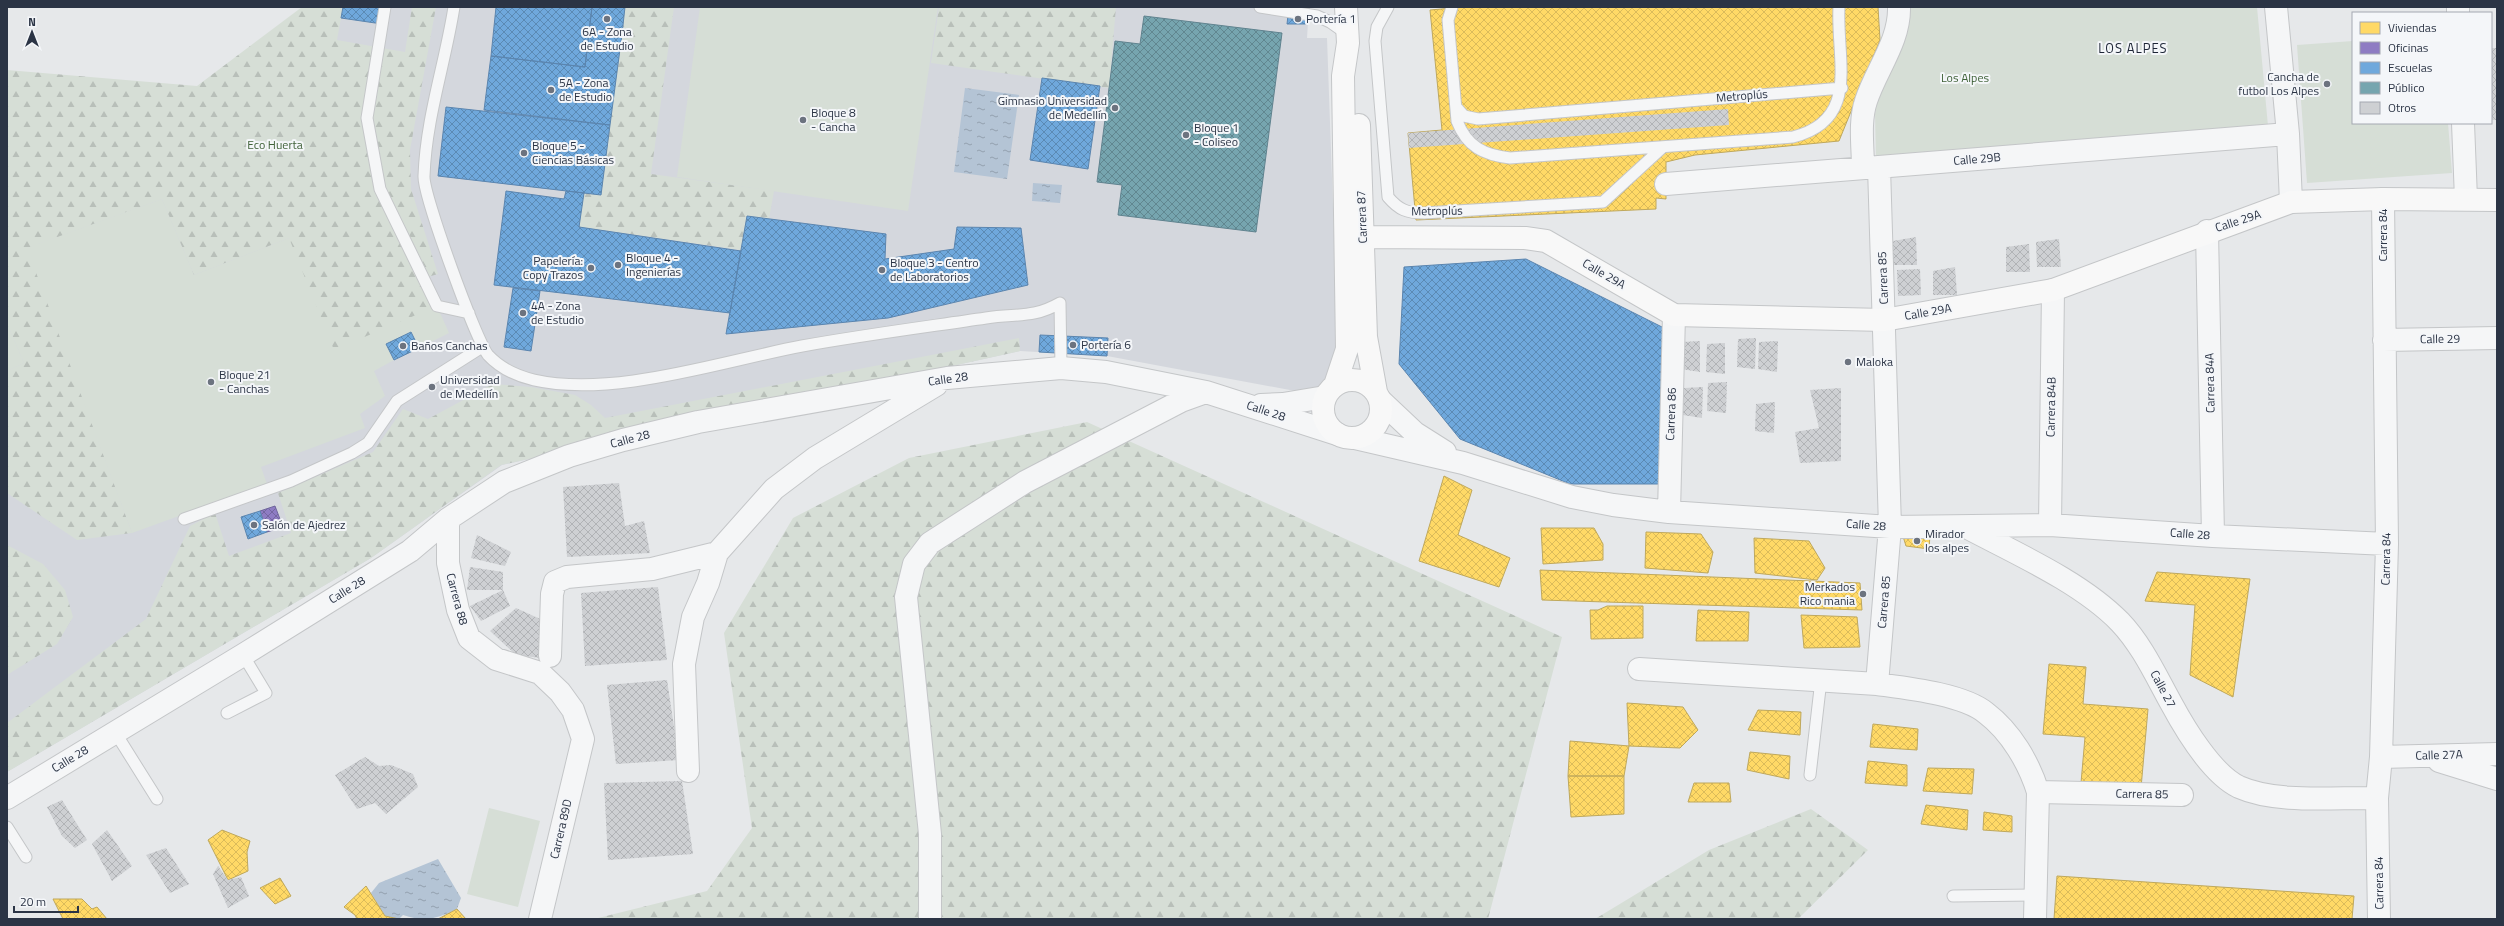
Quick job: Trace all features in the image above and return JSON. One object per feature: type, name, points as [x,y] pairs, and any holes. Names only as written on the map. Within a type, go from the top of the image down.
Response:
[{"type":"street","name":"Carrera 87","points":[[1346,7],[1348,39],[1357,75],[1366,337],[1378,396]]},
{"type":"street","name":"Carrera 85","points":[[1877,684],[1890,527],[1884,320],[1871,168],[1863,122],[1866,102],[1895,36],[1899,7]]},
{"type":"street","points":[[2276,7],[2288,134],[2291,202]]},
{"type":"street","name":"Carrera 87","points":[[1330,391],[1347,349],[1343,76],[1348,39]]},
{"type":"street","points":[[2463,124],[2466,199]]},
{"type":"street","name":"Calle 29B","points":[[1666,184],[2288,134]]},
{"type":"street","name":"Calle 29A","points":[[1362,238],[1525,238],[1546,241],[1674,315],[1884,320],[2053,290],[2207,231],[2251,218],[2291,202],[2383,199],[2497,200]]},
{"type":"street","name":"Carrera 84","points":[[2379,919],[2377,798],[2381,757],[2386,544],[2383,199]]},
{"type":"street","name":"Carrera 84A","points":[[2207,231],[2213,536]]},
{"type":"street","name":"Carrera 84B","points":[[2050,524],[2053,290]]},
{"type":"street","name":"Carrera 86","points":[[1669,512],[1674,315]]},
{"type":"street","name":"Calle 29","points":[[2384,340],[2497,338]]},
{"type":"street","name":"Calle 28","points":[[7,798],[243,655],[410,551],[448,519],[504,482],[569,456],[616,442],[698,422],[947,378],[1061,368],[1106,372],[1206,392],[1346,436],[1463,463],[1523,483],[1572,497],[1613,505],[1669,512],[1890,527],[2050,524],[2213,536],[2386,544]]},
{"type":"street","points":[[688,771],[684,664],[693,617],[708,583],[717,553],[774,489],[816,458],[947,378]]},
{"type":"street","points":[[1246,405],[1269,406],[1330,391],[1348,380],[1361,381],[1415,433],[1463,463]]},
{"type":"street","points":[[1330,391],[1323,405],[1324,417],[1330,428],[1346,436],[1364,435],[1377,424],[1381,408],[1378,396]]},
{"type":"street","points":[[930,919],[930,834],[906,597],[914,564],[930,543],[1025,482],[1181,401],[1206,392]]},
{"type":"street","name":"Carrera 88","points":[[448,519],[448,563],[458,610],[469,638],[496,659],[540,673],[560,692],[573,710],[583,740]]},
{"type":"street","name":"Calle 27","points":[[1963,526],[2062,580],[2120,622],[2146,657],[2184,728],[2213,766],[2239,787],[2275,796],[2377,798]]},
{"type":"street","points":[[550,656],[552,594],[555,582],[567,577],[652,569],[717,553]]},
{"type":"street","points":[[1639,669],[1877,684],[1926,692],[1963,702],[1986,712],[2004,730],[2023,757],[2033,775],[2038,792],[2035,919]]},
{"type":"street","name":"Carrera 89D","points":[[540,919],[583,740]]},
{"type":"street","name":"Calle 27A","points":[[2381,757],[2497,754]]},
{"type":"street","points":[[2422,756],[2497,779]]},
{"type":"street","name":"Carrera 85","points":[[2038,792],[2182,795]]},
{"type":"lane","points":[[385,7],[367,118],[380,189],[437,306],[469,313]]},
{"type":"lane","points":[[454,7],[447,48],[432,100],[423,179],[437,229],[482,347],[506,370],[532,379],[549,382],[608,384],[637,380],[802,346],[992,317],[1036,314],[1060,303],[1061,368]]},
{"type":"lane","points":[[1260,7],[1317,16],[1330,22],[1348,39]]},
{"type":"lane","name":"Metroplús","points":[[1388,7],[1377,27],[1375,41],[1388,197],[1397,207],[1409,213],[1424,213],[1603,202],[1663,147]]},
{"type":"lane","points":[[1452,7],[1448,20],[1457,121],[1465,138],[1483,152],[1493,156],[1510,158],[1793,136],[1810,132],[1823,124],[1834,109],[1842,88],[1839,7]]},
{"type":"lane","name":"Metroplús","points":[[1456,107],[1464,116],[1478,119],[1842,88]]},
{"type":"lane","points":[[184,519],[291,481],[352,453],[368,443],[397,401],[482,347]]},
{"type":"lane","points":[[227,713],[266,693],[243,655]]},
{"type":"lane","points":[[1810,775],[1821,680]]},
{"type":"lane","points":[[115,732],[156,799]]},
{"type":"lane","points":[[7,827],[26,857]]},
{"type":"lane","points":[[1952,896],[2036,895]]},
{"type":"shaded area","name":"Universidad de Medellín","points":[[304,7],[1309,7],[1307,38],[1327,38],[1338,348],[1331,381],[1306,393],[1107,356],[1020,351],[502,465],[371,558],[7,772],[7,72],[203,93]]},
{"type":"green space","name":"Eco Huerta","points":[[302,7],[343,7],[337,40],[405,52],[412,7],[436,7],[410,150],[411,189],[438,274],[424,278],[437,306],[334,350],[289,238],[194,275],[162,199],[27,248],[132,533],[77,540],[7,493],[7,371],[24,363],[7,323],[7,70],[197,86]]},
{"type":"green space","points":[[625,7],[674,7],[651,174],[774,191],[769,219],[747,216],[741,250],[579,227],[584,193],[601,194]]},
{"type":"green space","name":"Bloque 8 - Cancha","points":[[700,7],[938,7],[908,211],[677,177]]},
{"type":"green space","points":[[939,7],[1116,7],[1109,88],[931,63]]},
{"type":"green space","name":"Los Alpes","points":[[1909,7],[2257,7],[2268,126],[1876,158],[1875,114],[1878,96]]},
{"type":"green space","name":"Cancha de futbol Los Alpes","points":[[2352,41],[2352,124],[2448,124],[2452,173],[2307,183],[2297,45]]},
{"type":"green space","name":"Bloque 21 - Canchas","points":[[162,199],[194,275],[289,238],[437,306],[449,333],[419,348],[411,332],[386,344],[394,360],[374,371],[385,396],[360,414],[365,428],[261,467],[267,484],[132,533],[26,248]]},
{"type":"green space","points":[[7,323],[24,363],[7,371]]},
{"type":"green space","points":[[1019,338],[1020,351],[501,465],[371,558],[7,772],[7,723],[146,619],[190,526],[215,513],[229,556],[291,533],[278,493],[373,452],[403,409],[428,419],[493,384],[531,387],[575,395],[591,405],[605,418]]},
{"type":"green space","points":[[1087,422],[1562,637],[1488,919],[594,919],[707,891],[752,828],[724,633],[793,518],[909,458]]},
{"type":"green space","points":[[7,545],[43,564],[65,590],[73,617],[57,644],[7,675]]},
{"type":"green space","points":[[489,808],[540,821],[518,907],[467,894]]},
{"type":"green space","points":[[1811,809],[1868,850],[1798,919],[1595,919],[1709,850]]},
{"type":"water","points":[[965,88],[1019,95],[1007,179],[954,172]]},
{"type":"water","points":[[1033,183],[1062,185],[1060,203],[1032,201]]},
{"type":"water","points":[[438,859],[461,898],[457,909],[437,917],[424,919],[403,915],[399,919],[385,916],[371,893],[379,883]]},
{"type":"building: Viviendas","points":[[1464,7],[1878,7],[1880,40],[1839,141],[1695,155],[1666,162],[1666,199],[1656,198],[1656,209],[1416,220],[1408,133],[1442,130],[1430,10]]},
{"type":"building: Viviendas","points":[[1444,476],[1472,490],[1458,535],[1510,558],[1499,587],[1419,561]]},
{"type":"building: Viviendas","points":[[1541,528],[1594,528],[1603,544],[1603,560],[1543,564]]},
{"type":"building: Viviendas","points":[[1646,532],[1701,534],[1713,552],[1708,573],[1645,568]]},
{"type":"building: Viviendas","name":"Mirador los alpes","points":[[1902,533],[1930,535],[1929,549],[1906,546]]},
{"type":"building: Viviendas","points":[[1754,538],[1809,541],[1825,568],[1817,580],[1755,573]]},
{"type":"building: Viviendas","points":[[1540,570],[1860,583],[1862,610],[1542,600]]},
{"type":"building: Viviendas","points":[[2157,572],[2250,579],[2233,697],[2190,675],[2195,605],[2145,601]]},
{"type":"building: Viviendas","points":[[1607,606],[1643,606],[1643,638],[1591,639],[1590,610],[1598,610]]},
{"type":"building: Viviendas","points":[[1698,610],[1749,612],[1748,641],[1696,641]]},
{"type":"building: Viviendas","points":[[1801,615],[1857,617],[1860,647],[1804,648]]},
{"type":"building: Viviendas","points":[[2049,664],[2086,667],[2083,704],[2148,709],[2141,788],[2081,783],[2085,737],[2043,734]]},
{"type":"building: Viviendas","points":[[1627,703],[1683,707],[1698,730],[1680,748],[1629,746]]},
{"type":"building: Viviendas","points":[[1758,710],[1801,712],[1800,735],[1748,730]]},
{"type":"building: Viviendas","points":[[1873,724],[1918,729],[1917,750],[1870,747]]},
{"type":"building: Viviendas","points":[[1570,741],[1629,746],[1624,776],[1568,776]]},
{"type":"building: Viviendas","points":[[1750,752],[1790,756],[1789,779],[1747,770]]},
{"type":"building: Viviendas","points":[[1868,761],[1907,765],[1907,786],[1865,783]]},
{"type":"building: Viviendas","points":[[1928,768],[1974,769],[1972,794],[1923,791]]},
{"type":"building: Viviendas","points":[[1568,776],[1624,776],[1624,814],[1571,817]]},
{"type":"building: Viviendas","points":[[1694,783],[1729,783],[1731,802],[1688,802]]},
{"type":"building: Viviendas","points":[[1926,805],[1968,810],[1967,830],[1921,824]]},
{"type":"building: Viviendas","points":[[1984,812],[2012,816],[2012,832],[1983,830]]},
{"type":"building: Viviendas","points":[[222,830],[250,841],[247,852],[248,871],[228,880],[208,840]]},
{"type":"building: Viviendas","points":[[2057,876],[2354,896],[2352,919],[2054,919]]},
{"type":"building: Viviendas","points":[[280,878],[291,896],[275,904],[260,888]]},
{"type":"building: Viviendas","points":[[366,886],[385,916],[399,919],[357,919],[355,915],[344,907]]},
{"type":"building: Viviendas","points":[[53,899],[82,899],[92,909],[97,907],[107,919],[63,919]]},
{"type":"building: Viviendas","points":[[457,909],[466,919],[438,919]]},
{"type":"building: Oficinas","points":[[275,506],[283,527],[267,532],[260,511]]},
{"type":"building: Escuelas","points":[[343,7],[385,7],[382,24],[341,18]]},
{"type":"building: Escuelas","points":[[496,7],[592,7],[585,67],[491,56]]},
{"type":"building: Escuelas","name":"6A - Zona de Estudio","points":[[592,7],[625,7],[622,34],[589,31]]},
{"type":"building: Escuelas","name":"Portería 1","points":[[1289,7],[1309,7],[1308,24],[1287,24]]},
{"type":"building: Escuelas","name":"5A - Zona de Estudio","points":[[589,31],[622,34],[610,125],[484,110],[491,56],[585,67]]},
{"type":"building: Escuelas","points":[[1042,78],[1100,86],[1088,169],[1030,160]]},
{"type":"building: Escuelas","name":"Bloque 5 - Ciencias Básicas","points":[[446,107],[610,125],[601,195],[438,176]]},
{"type":"building: Escuelas","name":"Bloque 4 - Ingenierías","points":[[506,191],[564,199],[566,191],[584,193],[579,227],[741,251],[730,313],[494,285]]},
{"type":"building: Escuelas","name":"Bloque 3 - Centro de Laboratorios","points":[[747,216],[886,234],[885,259],[954,249],[957,227],[1021,228],[1028,285],[888,318],[726,334]]},
{"type":"building: Escuelas","points":[[1526,259],[1666,329],[1669,484],[1570,484],[1460,439],[1399,364],[1404,267]]},
{"type":"building: Escuelas","name":"4A - Zona de Estudio","points":[[513,288],[540,291],[531,351],[504,347]]},
{"type":"building: Escuelas","name":"Baños Canchas","points":[[411,332],[419,348],[394,360],[386,344]]},
{"type":"building: Escuelas","name":"Portería 6","points":[[1040,335],[1108,338],[1107,356],[1039,352]]},
{"type":"building: Escuelas","name":"Salón de Ajedrez","points":[[260,511],[267,532],[248,539],[241,517]]},
{"type":"building: Público","name":"Bloque 1 - Coliseo","points":[[1144,16],[1282,33],[1256,232],[1118,215],[1122,185],[1097,182],[1115,41],[1140,44]]},
{"type":"building: Otros","points":[[2492,48],[2497,48],[2497,120],[2492,120]]},
{"type":"building: Otros","points":[[1728,109],[1729,125],[1409,148],[1408,133]]},
{"type":"building: Otros","points":[[1916,237],[1917,265],[1893,265],[1893,241]]},
{"type":"building: Otros","points":[[2059,239],[2061,267],[2037,267],[2036,242]]},
{"type":"building: Otros","points":[[2029,244],[2030,272],[2006,272],[2006,247]]},
{"type":"building: Otros","points":[[1955,267],[1957,295],[1933,295],[1933,271]]},
{"type":"building: Otros","points":[[1920,269],[1921,295],[1898,296],[1897,270]]},
{"type":"building: Otros","points":[[1756,338],[1755,369],[1737,367],[1738,339]]},
{"type":"building: Otros","points":[[1700,341],[1700,372],[1681,369],[1682,342]]},
{"type":"building: Otros","points":[[1778,341],[1777,372],[1758,369],[1759,342]]},
{"type":"building: Otros","points":[[1725,343],[1725,374],[1706,372],[1707,344]]},
{"type":"building: Otros","points":[[1727,382],[1726,413],[1707,411],[1708,383]]},
{"type":"building: Otros","points":[[1703,387],[1702,418],[1683,415],[1684,388]]},
{"type":"building: Otros","points":[[1841,388],[1841,461],[1800,463],[1795,432],[1819,428],[1810,390]]},
{"type":"building: Otros","points":[[1775,402],[1774,433],[1755,431],[1756,404]]},
{"type":"building: Otros","points":[[619,483],[625,526],[644,521],[650,553],[567,557],[563,487]]},
{"type":"building: Otros","points":[[477,535],[511,552],[505,566],[471,558]]},
{"type":"building: Otros","points":[[470,567],[503,572],[503,590],[467,590]]},
{"type":"building: Otros","points":[[658,587],[667,660],[585,666],[581,593]]},
{"type":"building: Otros","points":[[503,590],[510,606],[481,621],[470,606]]},
{"type":"building: Otros","points":[[516,608],[549,623],[541,658],[516,655],[490,631]]},
{"type":"building: Otros","points":[[667,680],[679,760],[616,764],[607,685]]},
{"type":"building: Otros","points":[[365,757],[379,766],[391,765],[413,774],[418,787],[386,814],[375,803],[357,809],[335,775]]},
{"type":"building: Otros","points":[[682,781],[693,854],[608,860],[604,783]]},
{"type":"building: Otros","points":[[62,800],[87,840],[75,848],[62,836],[47,807]]},
{"type":"building: Otros","points":[[107,830],[132,866],[112,881],[92,844]]},
{"type":"building: Otros","points":[[166,848],[189,884],[170,893],[146,855]]},
{"type":"building: Otros","points":[[218,866],[228,880],[241,877],[249,896],[228,908],[213,874]]},
{"type":"place","name":"6A - Zona de Estudio","points":[[607,19]]},
{"type":"place","name":"Portería 1","points":[[1298,19]]},
{"type":"place","name":"Cancha de futbol Los Alpes","points":[[2327,84]]},
{"type":"place","name":"5A - Zona de Estudio","points":[[551,90]]},
{"type":"place","name":"Gimnasio Universidad de Medellín","points":[[1115,108]]},
{"type":"place","name":"Bloque 8 - Cancha","points":[[803,120]]},
{"type":"place","name":"Bloque 1 - Coliseo","points":[[1186,135]]},
{"type":"place","name":"Bloque 5 - Ciencias Básicas","points":[[524,153]]},
{"type":"place","name":"Bloque 4 - Ingenierías","points":[[618,265]]},
{"type":"place","name":"Papelería: Copy Trazos","points":[[591,268]]},
{"type":"place","name":"Bloque 3 - Centro de Laboratorios","points":[[882,270]]},
{"type":"place","name":"4A - Zona de Estudio","points":[[523,313]]},
{"type":"place","name":"Portería 6","points":[[1073,345]]},
{"type":"place","name":"Baños Canchas","points":[[403,346]]},
{"type":"place","name":"Maloka","points":[[1848,362]]},
{"type":"place","name":"Bloque 21 - Canchas","points":[[211,382]]},
{"type":"place","name":"Universidad de Medellín","points":[[432,387]]},
{"type":"place","name":"Salón de Ajedrez","points":[[254,525]]},
{"type":"place","name":"Mirador los alpes","points":[[1917,541]]},
{"type":"place","name":"Merkados Rico mania","points":[[1863,594]]},
{"type":"district","name":"LOS ALPES","points":[[2133,48]]}]
